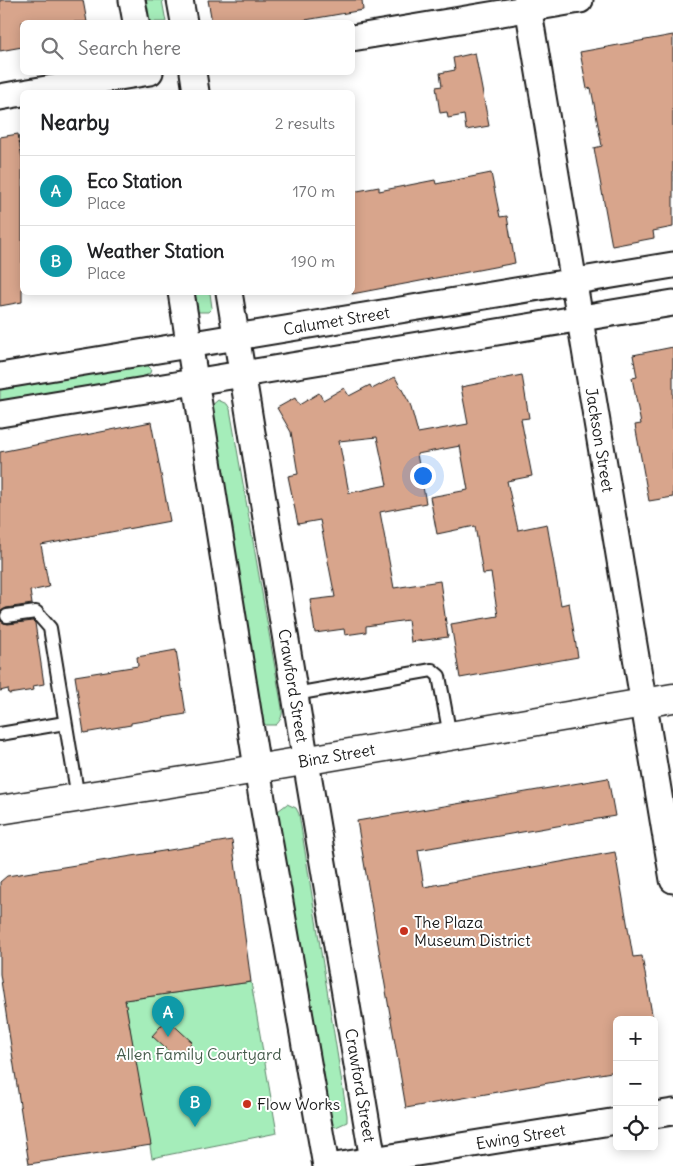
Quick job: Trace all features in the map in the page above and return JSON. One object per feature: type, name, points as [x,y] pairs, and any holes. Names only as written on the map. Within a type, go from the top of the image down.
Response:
[{"type":"main road","name":"Binz Street","points":[[0,810],[673,698]]},
{"type":"street","points":[[132,0],[136,20]]},
{"type":"street","points":[[180,0],[184,20]]},
{"type":"street","points":[[355,37],[528,4],[580,0]]},
{"type":"street","name":"Jackson Street","points":[[528,4],[673,880]]},
{"type":"street","points":[[193,75],[196,90]]},
{"type":"street","points":[[45,90],[147,78]]},
{"type":"street","points":[[0,97],[20,94]]},
{"type":"street","name":"Calumet Street","points":[[0,376],[673,265]]},
{"type":"street","points":[[181,295],[257,768],[326,1166]]},
{"type":"street","name":"Crawford Street","points":[[229,295],[374,1163]]},
{"type":"street","points":[[0,414],[673,303]]},
{"type":"street","points":[[658,1114],[673,1112]]},
{"type":"street","name":"Ewing Street","points":[[335,1166],[374,1163],[613,1122]]},
{"type":"lane","points":[[7,616],[36,612],[50,628],[78,798]]},
{"type":"lane","points":[[295,694],[432,670],[439,676],[450,736]]},
{"type":"lane","points":[[0,734],[65,723]]},
{"type":"green space","points":[[143,0],[162,0],[166,20],[147,20]]},
{"type":"green space","points":[[191,295],[210,295],[212,308],[208,312],[197,312],[193,305]]},
{"type":"green space","points":[[146,364],[151,369],[150,373],[143,377],[0,401],[0,387]]},
{"type":"green space","points":[[218,400],[227,404],[230,409],[282,708],[281,717],[276,725],[266,725],[261,722],[210,407]]},
{"type":"green space","points":[[287,804],[296,808],[299,814],[347,1115],[347,1122],[336,1127],[329,1125],[277,817],[278,811]]},
{"type":"green space","name":"Allen Family Courtyard","points":[[251,982],[277,1133],[152,1158],[125,1000]]},
{"type":"building","points":[[0,0],[83,0],[87,20],[20,20],[20,47],[0,51]]},
{"type":"building","points":[[208,0],[362,0],[363,10],[306,20],[212,20]]},
{"type":"building","points":[[673,35],[673,227],[653,231],[654,238],[612,246],[594,148],[602,146],[591,88],[587,89],[580,52]]},
{"type":"building","points":[[475,53],[489,126],[466,130],[464,115],[448,118],[447,112],[440,113],[436,87],[442,86],[440,73],[455,70],[453,58]]},
{"type":"building","points":[[18,134],[20,146],[20,295],[22,295],[22,302],[0,306],[0,137]]},
{"type":"building","points":[[491,173],[500,217],[507,216],[515,263],[355,293],[355,191],[379,187],[379,191],[435,180],[436,184]]},
{"type":"building","points":[[673,347],[673,497],[649,501],[635,425],[641,424],[632,378],[637,377],[633,355]]},
{"type":"building","points":[[522,375],[529,418],[521,419],[532,476],[507,481],[518,530],[547,524],[561,605],[569,603],[578,657],[460,678],[451,624],[498,616],[491,573],[483,574],[475,526],[437,534],[430,497],[468,490],[460,446],[417,454],[426,503],[380,512],[394,588],[440,581],[448,637],[411,642],[408,620],[366,626],[366,632],[345,635],[344,629],[315,633],[310,600],[335,597],[320,520],[298,524],[288,476],[298,474],[291,432],[277,408],[295,398],[299,405],[319,393],[323,400],[344,388],[349,396],[370,385],[372,389],[395,377],[410,404],[418,433],[468,424],[461,387]],"holes":[[[377,437],[387,485],[349,493],[339,441]]]},
{"type":"building","points":[[151,422],[170,521],[41,545],[49,587],[30,591],[32,604],[6,608],[0,612],[0,452]]},
{"type":"building","points":[[0,620],[8,624],[33,621],[35,623],[44,684],[33,686],[34,690],[9,694],[8,689],[0,691]]},
{"type":"building","points":[[176,650],[186,714],[84,733],[75,676],[138,666],[137,657]]},
{"type":"building","points":[[608,778],[615,816],[418,850],[424,887],[615,852],[633,957],[642,956],[652,1016],[613,1016],[613,1072],[406,1108],[357,821]]},
{"type":"building","points":[[232,840],[251,982],[125,1000],[151,1145],[29,1164],[0,974],[0,882],[7,876]]},
{"type":"building","points":[[167,1019],[192,1042],[177,1059],[152,1036]]},
{"type":"place","name":"The Plaza Museum District","points":[[404,931]]},
{"type":"place","name":"Eco Station","points":[[168,1037]]},
{"type":"place","name":"Flow Works","points":[[247,1104]]},
{"type":"place","name":"Weather Station","points":[[195,1127]]}]
